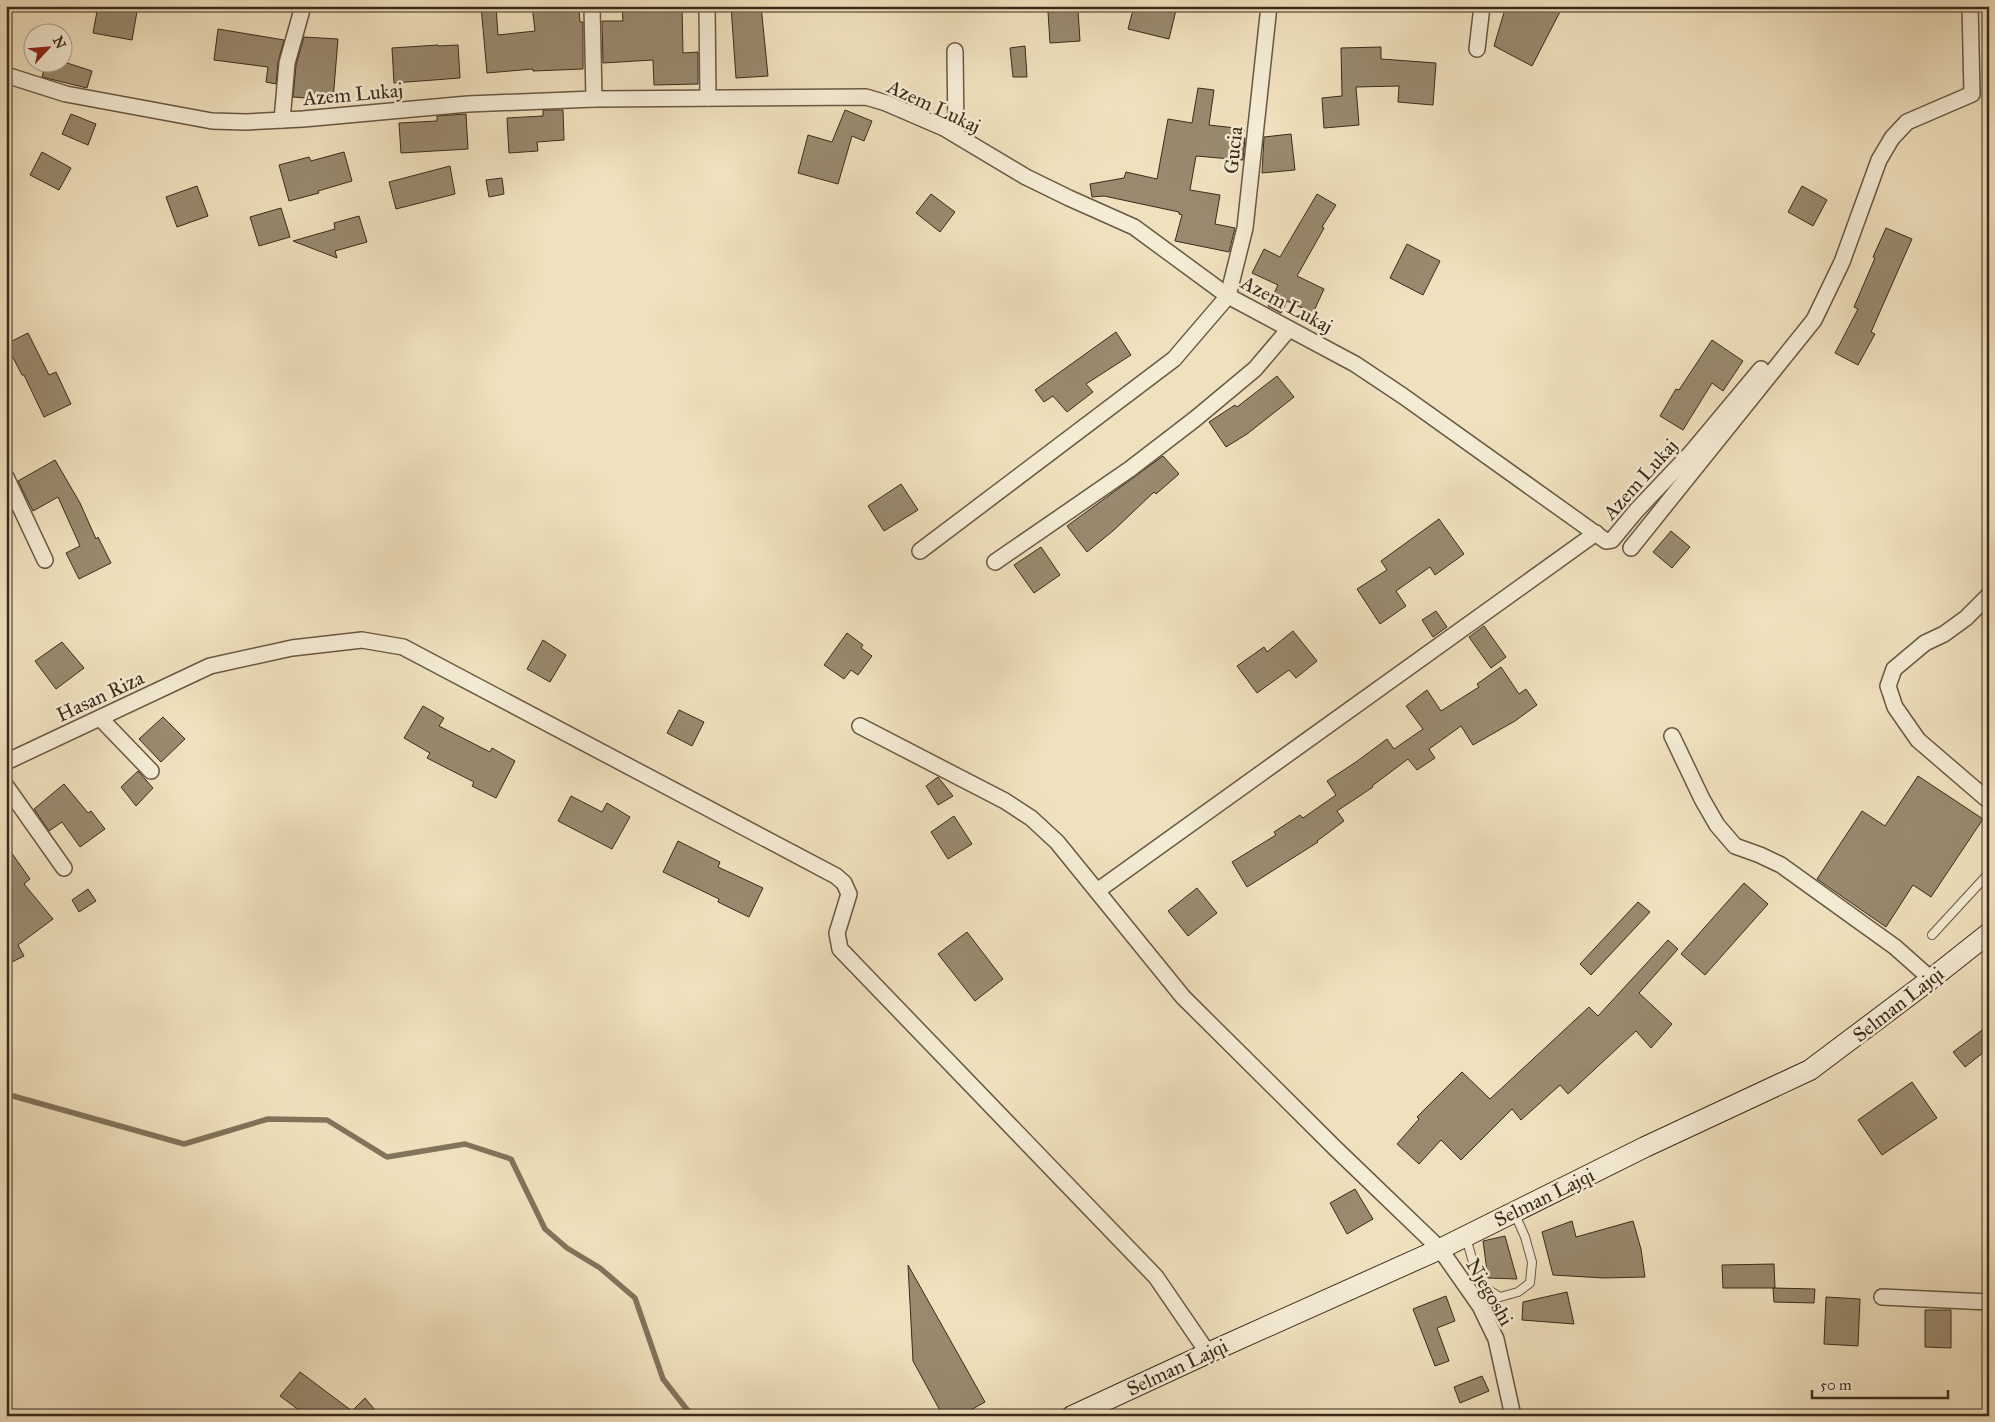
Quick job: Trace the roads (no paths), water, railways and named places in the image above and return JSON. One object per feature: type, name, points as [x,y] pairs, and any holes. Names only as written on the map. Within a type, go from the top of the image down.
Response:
[{"type":"street","points":[[282,120],[287,63],[303,6]]},
{"type":"street","points":[[592,6],[594,99]]},
{"type":"street","points":[[707,6],[708,98]]},
{"type":"street","name":"Gucia","points":[[1228,296],[1245,228],[1269,6]]},
{"type":"street","points":[[1477,49],[1482,6]]},
{"type":"street","name":"Azem Lukaj","points":[[1631,548],[1814,320],[1842,262],[1879,160],[1892,138],[1907,122],[1972,94],[1970,6]]},
{"type":"street","points":[[955,51],[956,134]]},
{"type":"street","name":"Azem Lukaj","points":[[6,75],[66,94],[152,111],[212,120],[282,120],[468,104],[594,99],[866,97],[886,103],[956,134],[1026,177],[1134,227],[1228,296],[1349,360],[1606,540],[1612,540],[1636,511],[1690,454],[1761,369]]},
{"type":"street","points":[[920,551],[1174,359],[1228,296]]},
{"type":"street","points":[[995,562],[1130,469],[1196,419],[1255,369],[1289,329]]},
{"type":"street","points":[[6,478],[45,560]]},
{"type":"street","points":[[1097,891],[1596,533]]},
{"type":"street","points":[[1989,595],[1966,618],[1944,634],[1925,643],[1894,668],[1888,686],[1895,707],[1918,740],[1989,801]]},
{"type":"street","name":"Hasan Riza","points":[[6,762],[210,666],[292,648],[362,640],[403,647],[836,876],[844,883],[849,894],[837,933],[840,948],[1156,1277],[1208,1353]]},
{"type":"street","points":[[100,718],[151,770]]},
{"type":"street","name":"Njegoshi","points":[[860,726],[1005,800],[1031,818],[1057,842],[1124,927],[1183,996],[1336,1149],[1440,1249],[1480,1306],[1496,1339],[1512,1416]]},
{"type":"street","points":[[1672,736],[1716,825],[1735,846],[1781,865],[1895,948],[1931,979]]},
{"type":"street","points":[[6,786],[64,868]]},
{"type":"street","name":"Selman Lajqi","points":[[1072,1416],[1440,1249],[1645,1147],[1810,1070],[1931,979],[1989,932]]},
{"type":"street","points":[[1882,1296],[1989,1302]]},
{"type":"lane","points":[[1932,935],[1989,873]]},
{"type":"lane","points":[[1466,1236],[1474,1266],[1485,1288],[1500,1297],[1518,1292],[1530,1283],[1532,1262],[1526,1237],[1514,1212]]},
{"type":"waterway","points":[[6,1094],[184,1144],[268,1119],[327,1120],[387,1157],[465,1144],[511,1159],[545,1229],[567,1248],[600,1268],[635,1298],[663,1379],[692,1416]]}]
